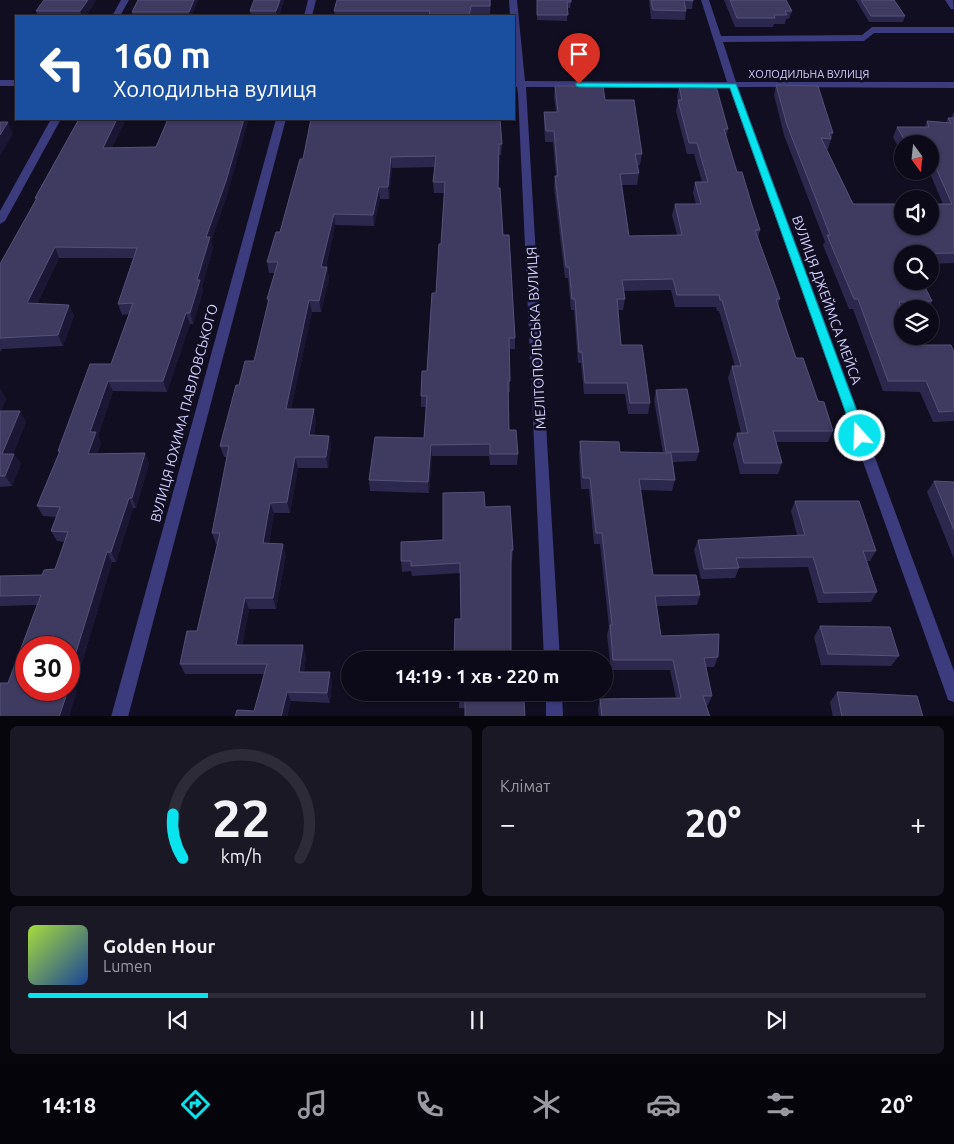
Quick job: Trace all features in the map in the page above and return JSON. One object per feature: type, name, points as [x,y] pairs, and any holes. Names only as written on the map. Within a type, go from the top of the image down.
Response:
[{"type":"street","points":[[117,15],[125,0]]},
{"type":"street","points":[[308,15],[312,0]]},
{"type":"street","name":"МЕЛІТОПОЛЬСЬКА ВУЛИЦЯ","points":[[513,0],[514,15]]},
{"type":"street","name":"ВУЛИЦЯ ДЖЕЙМСА МЕЙСА","points":[[705,0],[733,85],[954,694]]},
{"type":"street","points":[[949,0],[954,7]]},
{"type":"street","name":"МЕЛІТОПОЛЬСЬКА ВУЛИЦЯ","points":[[515,30],[518,70],[517,84],[523,94],[552,651]]},
{"type":"street","points":[[718,39],[864,38],[872,30],[954,30]]},
{"type":"street","points":[[0,83],[15,83]]},
{"type":"street","name":"ХОЛОДИЛЬНА ВУЛИЦЯ","points":[[517,84],[954,85]]},
{"type":"street","points":[[0,221],[55,120]]},
{"type":"street","name":"ВУЛИЦЯ ЮХИМА ПАВЛОВСЬКОГО","points":[[119,716],[281,120]]},
{"type":"street","points":[[554,701],[555,716]]},
{"type":"building","points":[[44,0],[88,0],[80,11],[36,11]]},
{"type":"building","points":[[138,0],[194,0],[189,12],[132,12]]},
{"type":"building","points":[[254,0],[280,0],[276,11],[250,11]]},
{"type":"building","points":[[337,0],[490,0],[490,6],[471,6],[469,15],[429,15],[430,11],[334,11]]},
{"type":"building","points":[[537,0],[571,0],[571,2],[567,2],[568,15],[537,15]]},
{"type":"building","points":[[651,0],[684,0],[686,11],[653,10]]},
{"type":"building","points":[[730,0],[786,0],[792,11],[785,11],[787,15],[774,15],[775,18],[737,18]]},
{"type":"building","points":[[861,0],[894,0],[905,16],[871,16]]},
{"type":"building","points":[[776,85],[818,86],[833,133],[829,133],[831,139],[821,138],[853,204],[894,204],[894,235],[939,235],[939,204],[952,204],[939,175],[939,135],[902,135],[897,127],[929,127],[927,121],[951,123],[948,118],[954,118],[954,253],[939,253],[939,245],[894,245],[894,290],[926,290],[932,300],[894,300],[894,345],[951,345],[954,352],[954,411],[939,412],[926,381],[888,381],[858,299],[854,299],[827,235],[830,235],[787,125]]},
{"type":"building","points":[[555,86],[603,86],[605,100],[634,100],[642,154],[635,154],[639,173],[620,174],[629,236],[682,235],[675,204],[701,204],[695,182],[708,182],[697,143],[689,143],[678,100],[682,100],[679,86],[716,86],[728,129],[724,129],[737,172],[742,172],[760,230],[755,230],[780,299],[776,299],[796,358],[803,358],[818,401],[824,402],[833,431],[773,431],[782,463],[744,463],[737,433],[748,433],[732,366],[741,366],[722,300],[720,300],[719,295],[677,295],[673,279],[622,280],[625,299],[617,299],[621,345],[642,345],[650,403],[630,403],[627,383],[585,383],[582,352],[579,352],[575,299],[572,299],[569,267],[566,267],[555,176],[558,176],[554,131],[546,131],[544,112],[558,112]]},
{"type":"building","points":[[78,120],[117,120],[103,148],[156,147],[168,120],[244,120],[226,181],[206,237],[210,237],[197,280],[200,280],[190,313],[186,313],[163,381],[108,381],[90,432],[96,432],[88,454],[145,453],[132,498],[129,498],[111,552],[107,552],[80,639],[80,636],[26,636],[41,595],[0,596],[0,576],[42,575],[44,570],[55,569],[68,532],[51,531],[60,507],[37,506],[60,451],[58,451],[90,364],[111,364],[133,303],[118,304],[137,248],[55,247],[27,303],[69,305],[58,335],[0,338],[0,264]]},
{"type":"building","points":[[311,120],[500,120],[502,144],[499,144],[498,188],[500,188],[503,235],[509,235],[515,338],[509,338],[509,430],[516,430],[518,454],[490,454],[490,444],[431,445],[428,482],[369,480],[375,437],[424,438],[427,396],[421,396],[422,371],[427,371],[432,293],[436,293],[439,244],[441,244],[445,182],[433,182],[436,156],[391,157],[388,187],[379,187],[373,215],[334,214],[321,267],[327,267],[319,301],[309,300],[286,409],[314,409],[309,435],[329,436],[326,457],[295,457],[287,502],[270,503],[263,543],[283,544],[273,598],[245,598],[236,645],[303,645],[299,672],[330,672],[327,693],[287,692],[281,716],[235,716],[237,710],[254,711],[267,664],[180,664],[187,631],[197,631],[220,533],[212,533],[229,446],[220,446],[236,385],[239,385],[245,361],[254,361],[269,299],[267,299],[278,262],[267,262],[276,232],[280,232],[300,159],[303,159]]},
{"type":"building","points":[[0,122],[8,122],[0,135]]},
{"type":"building","points":[[687,389],[699,452],[666,452],[656,390]]},
{"type":"building","points":[[0,411],[20,411],[2,454],[14,454],[5,476],[0,476]]},
{"type":"building","points":[[580,441],[619,442],[620,452],[671,453],[675,480],[639,479],[653,575],[696,575],[700,595],[655,596],[661,636],[719,634],[718,657],[704,658],[712,696],[703,696],[710,716],[602,716],[600,701],[613,701],[613,699],[681,698],[673,660],[613,660],[610,625],[612,625],[602,533],[596,533],[590,478],[583,478]]},
{"type":"building","points":[[934,481],[954,482],[954,530]]},
{"type":"building","points":[[484,492],[485,507],[510,506],[513,550],[511,550],[511,651],[454,651],[455,619],[461,619],[460,563],[411,566],[411,561],[401,561],[401,542],[443,540],[443,493]]},
{"type":"building","points":[[795,501],[859,501],[876,551],[863,551],[877,592],[824,593],[813,557],[736,558],[739,568],[704,569],[698,540],[805,535]]},
{"type":"building","points":[[820,626],[890,627],[899,656],[828,654]]},
{"type":"building","points":[[15,664],[15,701],[64,701],[59,716],[0,716],[0,683],[8,683]]},
{"type":"building","points":[[837,692],[917,696],[923,716],[842,716]]},
{"type":"building","points":[[465,701],[524,701],[525,716],[465,716]]},
{"type":"route","points":[[579,84],[733,85],[860,436]]}]
